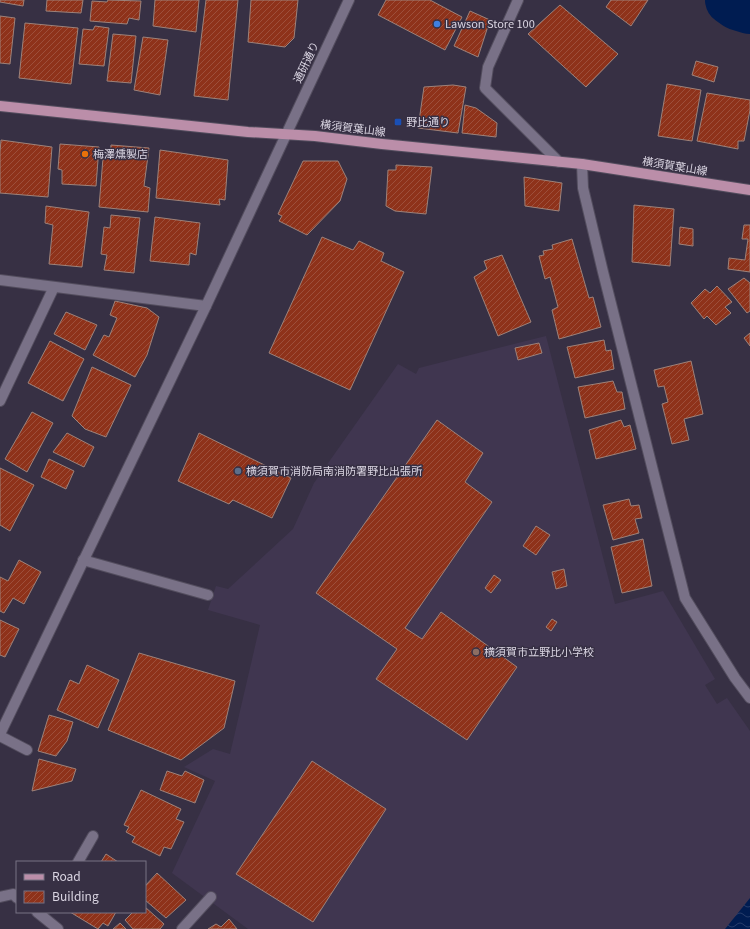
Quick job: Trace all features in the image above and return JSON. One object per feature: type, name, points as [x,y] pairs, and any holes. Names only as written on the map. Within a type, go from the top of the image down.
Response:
[{"type":"main road","name":"横須賀葉山線","points":[[0,106],[248,132],[286,134],[582,164],[750,190]]},
{"type":"street","name":"通研通り","points":[[0,735],[206,306],[349,0]]},
{"type":"street","points":[[518,0],[488,68],[485,88],[559,162]]},
{"type":"street","points":[[582,164],[583,188],[685,598],[735,678],[750,698]]},
{"type":"street","points":[[0,280],[206,306]]},
{"type":"street","points":[[0,401],[54,287]]},
{"type":"street","points":[[83,560],[208,594]]},
{"type":"street","points":[[0,735],[27,750]]},
{"type":"street","points":[[79,861],[93,836]]},
{"type":"street","points":[[0,897],[13,894],[16,897]]},
{"type":"street","points":[[182,929],[211,897]]},
{"type":"street","points":[[48,915],[58,929]]},
{"type":"shaded area","name":"横須賀市立野比小学校","points":[[546,336],[615,604],[663,591],[715,679],[705,685],[717,704],[727,698],[750,731],[750,929],[248,929],[172,873],[215,781],[184,767],[213,749],[230,754],[260,625],[208,610],[216,586],[228,589],[293,529],[314,483],[398,364],[416,374],[419,368]]},
{"type":"water","points":[[750,898],[750,929],[725,929]]},
{"type":"building","points":[[0,0],[24,0],[23,6],[0,2]]},
{"type":"building","points":[[47,0],[83,0],[81,13],[46,11]]},
{"type":"building","points":[[108,0],[141,1],[139,20],[129,18],[127,24],[90,21],[92,1],[107,2]]},
{"type":"building","points":[[155,0],[199,0],[196,32],[153,26]]},
{"type":"building","points":[[206,0],[238,0],[228,100],[194,96]]},
{"type":"building","points":[[251,0],[298,0],[294,38],[285,47],[248,42]]},
{"type":"building","points":[[386,0],[430,0],[462,17],[445,50],[378,15]]},
{"type":"building","points":[[611,0],[648,0],[631,26],[606,7]]},
{"type":"building","points":[[560,5],[618,54],[586,87],[528,34]]},
{"type":"building","points":[[470,11],[490,20],[478,57],[454,46]]},
{"type":"building","points":[[0,16],[15,18],[10,64],[0,63]]},
{"type":"building","points":[[25,23],[78,28],[71,84],[19,78]]},
{"type":"building","points":[[95,26],[109,28],[104,66],[79,64],[83,29],[93,30]]},
{"type":"building","points":[[113,34],[136,36],[131,83],[107,81]]},
{"type":"building","points":[[143,37],[168,40],[160,95],[134,90]]},
{"type":"building","points":[[696,61],[718,67],[714,82],[692,75]]},
{"type":"building","points":[[667,84],[701,90],[692,141],[658,136]]},
{"type":"building","points":[[453,85],[466,87],[458,133],[418,128],[424,87]]},
{"type":"building","points":[[707,93],[750,100],[750,110],[744,141],[738,141],[738,149],[697,141]]},
{"type":"building","points":[[465,105],[476,108],[497,123],[496,137],[462,133]]},
{"type":"building","points":[[1,140],[52,147],[48,197],[0,193]]},
{"type":"building","points":[[60,144],[99,147],[96,186],[62,184],[62,170],[58,169]]},
{"type":"building","points":[[111,145],[149,148],[144,186],[150,188],[148,212],[99,207],[103,158],[110,157]]},
{"type":"building","points":[[160,150],[228,160],[225,200],[219,199],[220,205],[156,198]]},
{"type":"building","points":[[303,161],[338,161],[347,179],[340,201],[307,235],[279,221],[282,216],[278,214]]},
{"type":"building","points":[[396,165],[432,167],[426,214],[395,211],[386,206],[388,170],[396,170]]},
{"type":"building","points":[[524,177],[562,183],[559,211],[525,206]]},
{"type":"building","points":[[634,205],[674,209],[670,266],[632,262]]},
{"type":"building","points":[[46,206],[89,212],[82,267],[49,264],[53,225],[45,223]]},
{"type":"building","points":[[111,215],[140,218],[134,273],[104,270],[107,255],[101,254],[104,227],[110,228]]},
{"type":"building","points":[[155,217],[200,223],[196,255],[190,253],[189,265],[150,261]]},
{"type":"building","points":[[744,225],[750,225],[750,272],[728,269],[729,258],[745,260],[748,239],[742,239]]},
{"type":"building","points":[[680,227],[693,229],[693,246],[679,244]]},
{"type":"building","points":[[322,237],[353,250],[359,241],[384,253],[381,261],[404,272],[350,390],[269,353]]},
{"type":"building","points":[[572,239],[589,298],[593,297],[601,327],[559,339],[552,310],[558,307],[550,277],[545,279],[539,256],[544,255],[543,251],[553,249],[552,245]]},
{"type":"building","points":[[502,255],[531,322],[498,336],[474,277],[487,269],[484,261]]},
{"type":"building","points":[[744,278],[750,283],[750,311],[747,313],[728,289]]},
{"type":"building","points":[[717,286],[732,302],[725,307],[731,313],[716,325],[707,316],[704,319],[691,303],[705,289],[710,293]]},
{"type":"building","points":[[115,301],[147,308],[159,317],[147,355],[135,377],[93,355],[104,335],[109,337],[117,318],[110,315]]},
{"type":"building","points":[[66,312],[97,325],[85,350],[54,334]]},
{"type":"building","points":[[750,333],[750,346],[744,338]]},
{"type":"building","points":[[604,340],[606,351],[611,350],[614,369],[575,378],[567,347]]},
{"type":"building","points":[[50,341],[84,359],[63,401],[28,383]]},
{"type":"building","points":[[539,343],[542,353],[518,360],[515,348]]},
{"type":"building","points":[[691,361],[703,414],[684,419],[689,440],[672,444],[662,404],[668,402],[664,386],[658,387],[654,370]]},
{"type":"building","points":[[92,367],[131,385],[106,437],[85,429],[72,416]]},
{"type":"building","points":[[613,381],[617,392],[622,392],[625,409],[585,418],[578,387]]},
{"type":"building","points":[[32,412],[53,423],[27,472],[5,459]]},
{"type":"building","points":[[437,420],[483,453],[465,482],[492,502],[405,628],[422,639],[441,612],[517,667],[467,740],[376,679],[397,649],[316,593]]},
{"type":"building","points":[[621,420],[624,427],[630,425],[636,449],[596,459],[589,430]]},
{"type":"building","points":[[67,433],[94,447],[84,467],[53,452]]},
{"type":"building","points":[[199,433],[291,478],[272,518],[233,500],[229,504],[178,481]]},
{"type":"building","points":[[49,459],[74,471],[66,489],[41,477]]},
{"type":"building","points":[[0,468],[34,485],[10,531],[0,525]]},
{"type":"building","points":[[629,499],[631,506],[639,505],[642,518],[635,519],[639,533],[613,540],[603,505]]},
{"type":"building","points":[[536,526],[550,535],[536,555],[523,546]]},
{"type":"building","points":[[643,539],[652,586],[622,593],[611,547]]},
{"type":"building","points":[[19,560],[41,572],[24,604],[13,598],[4,613],[0,611],[0,577],[8,581]]},
{"type":"building","points":[[564,569],[567,586],[556,589],[552,572]]},
{"type":"building","points":[[494,575],[501,580],[491,593],[485,588]]},
{"type":"building","points":[[552,619],[557,622],[551,631],[546,627]]},
{"type":"building","points":[[0,620],[19,629],[5,657],[0,655]]},
{"type":"building","points":[[139,653],[235,681],[224,728],[181,760],[108,730]]},
{"type":"building","points":[[87,665],[119,680],[98,728],[57,710],[70,680],[79,684]]},
{"type":"building","points":[[49,715],[73,722],[67,741],[56,756],[38,751]]},
{"type":"building","points":[[39,759],[76,769],[72,781],[32,791]]},
{"type":"building","points":[[312,761],[386,809],[313,922],[236,874]]},
{"type":"building","points":[[167,771],[182,776],[185,771],[204,780],[195,803],[160,790]]},
{"type":"building","points":[[141,790],[181,809],[176,819],[184,822],[171,849],[164,847],[160,856],[132,842],[135,837],[126,832],[129,827],[124,825]]},
{"type":"building","points":[[106,854],[116,861],[102,861]]},
{"type":"building","points":[[157,873],[186,900],[166,918],[146,901],[146,885]]},
{"type":"building","points":[[146,908],[164,924],[160,929],[133,929],[125,920],[132,913],[146,913]]},
{"type":"building","points":[[72,913],[115,913],[108,926],[103,923],[98,929]]},
{"type":"building","points":[[229,919],[237,929],[208,929],[216,924],[221,927]]},
{"type":"building","points":[[120,923],[126,929],[113,929]]},
{"type":"waterway","points":[[730,0],[737,5],[750,9]]},
{"type":"place","name":"Lawson Store 100","points":[[437,24]]},
{"type":"place","name":"野比通り","points":[[398,122]]},
{"type":"place","name":"梅澤燻製店","points":[[85,154]]},
{"type":"place","name":"横須賀市消防局南消防署野比出張所","points":[[238,471]]},
{"type":"place","name":"横須賀市立野比小学校","points":[[476,652]]}]
